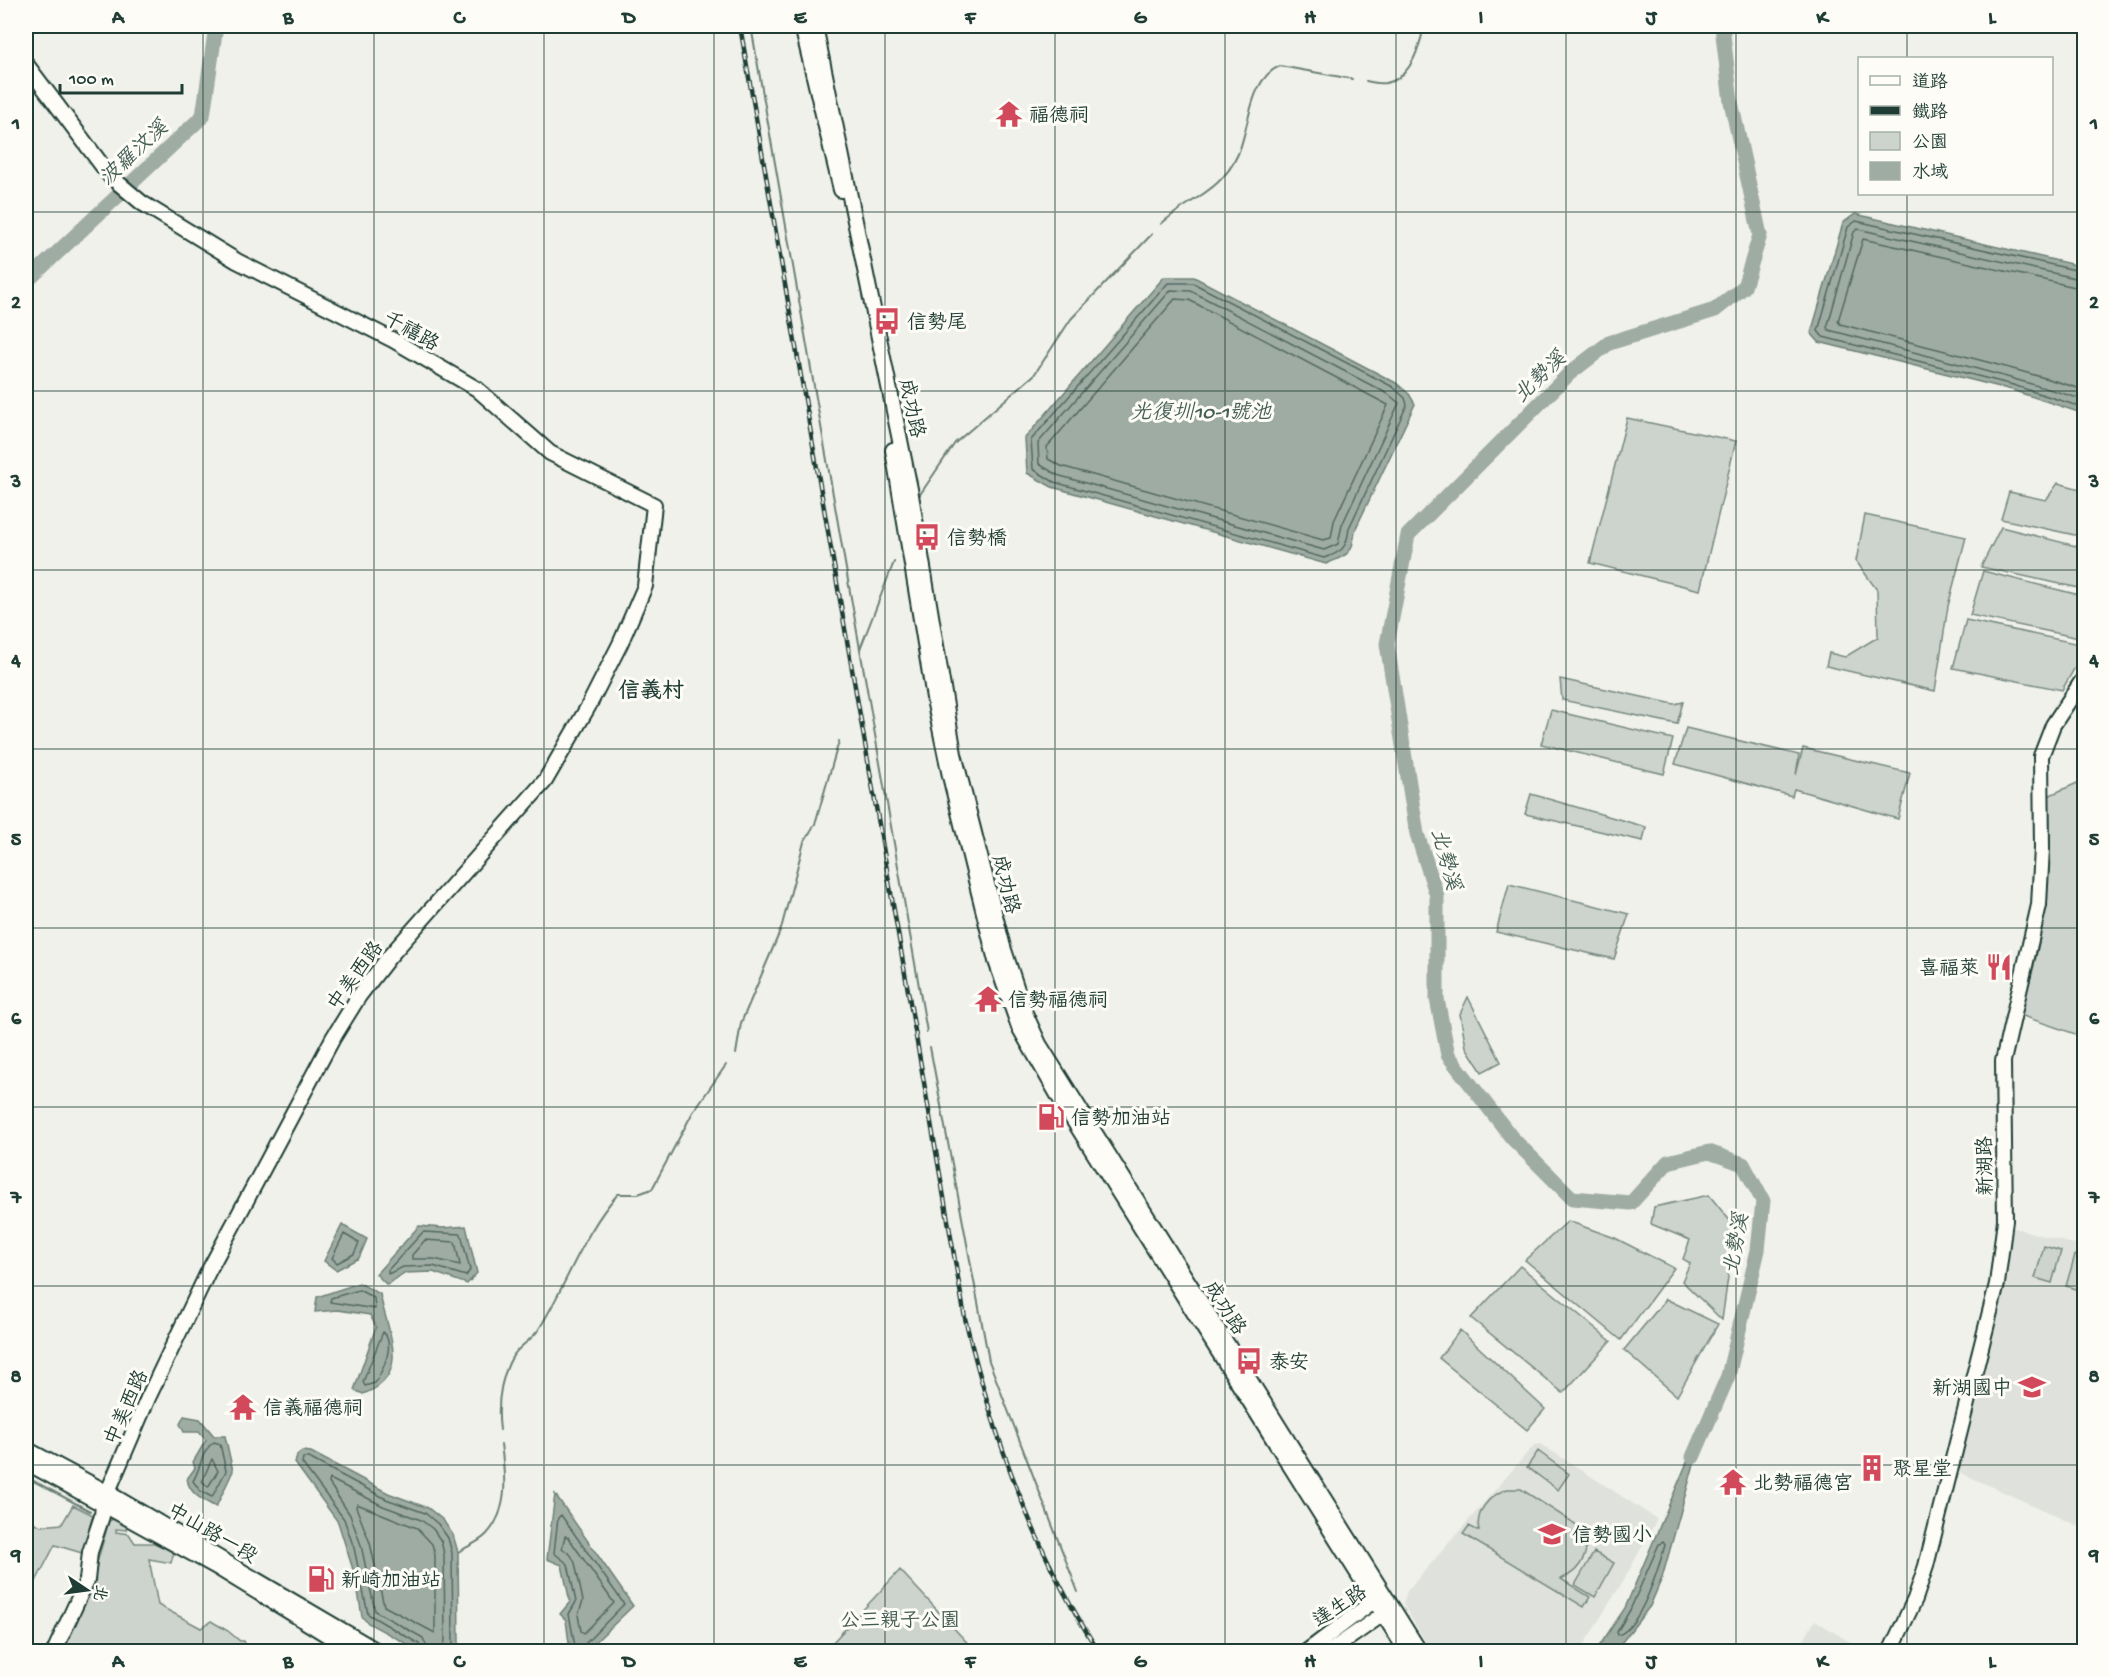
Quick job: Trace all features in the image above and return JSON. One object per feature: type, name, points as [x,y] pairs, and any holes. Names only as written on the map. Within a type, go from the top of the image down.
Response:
[{"type":"street","name":"成功路","points":[[802,26],[839,182],[878,369],[950,776],[996,961],[1016,1019],[1062,1102],[1381,1600],[1420,1652]]},
{"type":"street","name":"成功路","points":[[815,26],[910,489],[954,754],[1003,947],[1024,1011],[1039,1044],[1381,1600]]},
{"type":"street","name":"千禧路","points":[[26,64],[110,176],[142,203],[237,261],[393,340],[477,389],[550,453],[654,505]]},
{"type":"street","name":"中美西路","points":[[54,1652],[87,1580],[90,1552],[102,1516],[105,1498],[148,1398],[208,1272],[333,1038],[359,996],[389,957],[545,781],[588,707],[620,644],[645,586],[654,505]]},
{"type":"street","name":"新湖路","points":[[1890,1652],[1916,1599],[1926,1566],[1998,1284],[2005,1220],[2003,1061],[2039,905],[2042,848],[2041,756],[2053,725],[2085,678]]},
{"type":"street","name":"中山路一段","points":[[26,1449],[356,1652]]},
{"type":"street","name":"中山路一段","points":[[26,1462],[105,1498],[379,1652]]},
{"type":"street","name":"達生路","points":[[1306,1652],[1381,1600],[1383,1614],[1329,1652]]},
{"type":"street","points":[[1383,1614],[1407,1652]]},
{"type":"shaded area","name":"新湖國中","points":[[2011,1227],[2084,1247],[2084,1529],[1957,1471],[2001,1303]]},
{"type":"shaded area","name":"信勢國小","points":[[1541,1444],[1657,1519],[1625,1578],[1580,1651],[1431,1651],[1403,1604],[1407,1591],[1534,1445]]},
{"type":"shaded area","points":[[1815,1620],[1864,1651],[1798,1651]]},
{"type":"green space","points":[[1627,418],[1736,441],[1700,590],[1590,563]]},
{"type":"green space","points":[[2058,483],[2084,490],[2084,537],[2001,519],[2009,492],[2046,500]]},
{"type":"green space","points":[[1865,515],[1966,537],[1948,606],[1935,691],[1826,666],[1829,653],[1845,657],[1878,637],[1877,590],[1856,561]]},
{"type":"green space","points":[[2001,527],[2084,548],[2084,589],[1981,567]]},
{"type":"green space","points":[[1983,571],[2079,595],[2084,610],[2084,639],[1970,615]]},
{"type":"green space","points":[[1966,620],[2084,645],[2084,652],[2062,690],[1953,668]]},
{"type":"green space","points":[[1560,679],[1674,704],[1683,702],[1677,724],[1562,700]]},
{"type":"green space","points":[[1551,710],[1673,739],[1664,774],[1541,744]]},
{"type":"green space","points":[[1686,728],[1799,755],[1796,775],[1803,748],[1910,773],[1898,819],[1794,789],[1792,796],[1675,764]]},
{"type":"green space","points":[[2084,780],[2084,1037],[2020,1015],[2035,961],[2045,907],[2050,852],[2048,796]]},
{"type":"green space","points":[[1531,794],[1646,827],[1643,841],[1525,814]]},
{"type":"green space","points":[[1509,884],[1629,914],[1614,959],[1496,932]]},
{"type":"green space","points":[[1468,997],[1501,1062],[1482,1072],[1466,1047],[1460,1014]]},
{"type":"green space","points":[[1709,1195],[1735,1227],[1722,1320],[1682,1281],[1690,1263],[1683,1259],[1690,1240],[1651,1224],[1654,1207]]},
{"type":"green space","points":[[1568,1221],[1615,1238],[1674,1268],[1621,1340],[1525,1260]]},
{"type":"green space","points":[[2044,1246],[2061,1251],[2052,1283],[2035,1278]]},
{"type":"green space","points":[[2075,1255],[2084,1258],[2084,1279],[2081,1291],[2066,1286]]},
{"type":"green space","points":[[1520,1266],[1611,1341],[1563,1393],[1471,1318]]},
{"type":"green space","points":[[1666,1299],[1718,1324],[1677,1396],[1624,1350]]},
{"type":"green space","points":[[1460,1330],[1545,1409],[1527,1430],[1439,1358]]},
{"type":"green space","points":[[1538,1451],[1569,1474],[1558,1490],[1527,1467]]},
{"type":"green space","points":[[1507,1489],[1521,1489],[1580,1527],[1586,1543],[1584,1558],[1575,1570],[1561,1579],[1590,1597],[1584,1607],[1463,1534],[1469,1526],[1479,1531],[1479,1517],[1484,1506],[1494,1496]]},
{"type":"green space","points":[[73,1505],[93,1515],[82,1553],[55,1545],[33,1587],[26,1583],[26,1518],[41,1526],[62,1524]]},
{"type":"green space","points":[[116,1518],[127,1523],[126,1530],[116,1529],[116,1532],[129,1534],[135,1543],[154,1543],[174,1552],[171,1563],[149,1559],[158,1605],[201,1628],[211,1621],[240,1641],[244,1641],[248,1652],[59,1652],[88,1594],[109,1521]]},
{"type":"green space","points":[[1594,1552],[1614,1563],[1595,1597],[1575,1585]]},
{"type":"green space","name":"公三親子公園","points":[[900,1570],[975,1651],[847,1651],[832,1643]]},
{"type":"water","points":[[1855,214],[2084,267],[2084,414],[2012,390],[1819,342],[1811,333],[1843,223]]},
{"type":"water","name":"光復圳10-1號池","points":[[1164,277],[1194,277],[1396,383],[1409,394],[1415,404],[1355,530],[1353,545],[1344,556],[1326,564],[1052,487],[1027,473],[1025,438]]},
{"type":"water","points":[[342,1225],[367,1239],[359,1258],[336,1270],[324,1261]]},
{"type":"water","points":[[419,1226],[443,1228],[466,1226],[477,1273],[467,1284],[433,1272],[404,1273],[387,1285],[376,1274]]},
{"type":"water","points":[[359,1283],[380,1294],[393,1350],[388,1376],[379,1386],[363,1394],[354,1390],[376,1327],[370,1315],[338,1310],[315,1312],[317,1297]]},
{"type":"water","points":[[184,1416],[200,1419],[214,1436],[225,1436],[233,1471],[216,1507],[198,1496],[189,1485],[187,1479],[195,1468],[193,1462],[206,1440],[199,1432],[184,1432],[180,1424]]},
{"type":"water","points":[[1701,1439],[1662,1578],[1650,1606],[1615,1651],[1596,1651],[1625,1608],[1691,1453]]},
{"type":"water","points":[[302,1451],[311,1452],[388,1493],[428,1508],[443,1520],[453,1535],[458,1552],[459,1645],[454,1651],[420,1651],[368,1623],[362,1617],[356,1579],[338,1522],[295,1463],[297,1455]]},
{"type":"water","points":[[555,1494],[633,1606],[586,1651],[570,1651],[566,1620],[560,1614],[570,1602],[562,1565],[547,1559]]},
{"type":"waterway","name":"波羅汶溪","points":[[26,282],[203,116],[216,26]]},
{"type":"waterway","points":[[751,26],[860,649]]},
{"type":"waterway","points":[[1366,81],[1386,83],[1402,75],[1417,52],[1424,26]]},
{"type":"waterway","name":"北勢溪","points":[[1693,1457],[1728,1376],[1758,1250],[1763,1201],[1743,1164],[1709,1152],[1668,1162],[1631,1203],[1572,1198],[1512,1138],[1448,1055],[1437,999],[1437,896],[1417,834],[1387,644],[1408,535],[1570,373],[1609,343],[1715,310],[1744,287],[1760,235],[1731,102],[1722,26]]},
{"type":"waterway","points":[[1161,224],[1214,186],[1231,167],[1242,143],[1256,92],[1270,72],[1280,66],[1352,79]]},
{"type":"waterway","points":[[919,496],[955,443],[1034,375],[1071,319],[1152,234]]},
{"type":"waterway","points":[[894,562],[860,649],[927,1032]]},
{"type":"waterway","points":[[736,1054],[741,1023],[781,929],[804,842],[815,824],[839,741]]},
{"type":"waterway","points":[[930,1047],[989,1361],[1078,1592]]},
{"type":"waterway","points":[[500,1430],[501,1388],[512,1357],[539,1329],[585,1242],[618,1194],[638,1194],[652,1189],[693,1112],[726,1065]]},
{"type":"waterway","points":[[458,1552],[486,1535],[499,1515],[504,1492],[501,1444]]},
{"type":"waterway","points":[[26,1477],[90,1511]]},
{"type":"railway","points":[[740,26],[965,1318],[988,1405],[1018,1491],[1054,1573],[1099,1652]]},
{"type":"place","name":"福德祠","points":[[1009,114]]},
{"type":"place","name":"信勢尾","points":[[887,321]]},
{"type":"place","name":"信勢橋","points":[[927,537]]},
{"type":"place","name":"喜福萊","points":[[1999,967]]},
{"type":"place","name":"信勢福德祠","points":[[988,999]]},
{"type":"place","name":"信勢加油站","points":[[1051,1117]]},
{"type":"place","name":"泰安","points":[[1249,1361]]},
{"type":"place","name":"新湖國中","points":[[2032,1387]]},
{"type":"place","name":"信義福德祠","points":[[243,1407]]},
{"type":"place","name":"聚星堂","points":[[1872,1468]]},
{"type":"place","name":"北勢福德宮","points":[[1733,1482]]},
{"type":"place","name":"信勢國小","points":[[1552,1534]]},
{"type":"place","name":"新崎加油站","points":[[321,1579]]},
{"type":"district","name":"信義村","points":[[651,689]]}]
